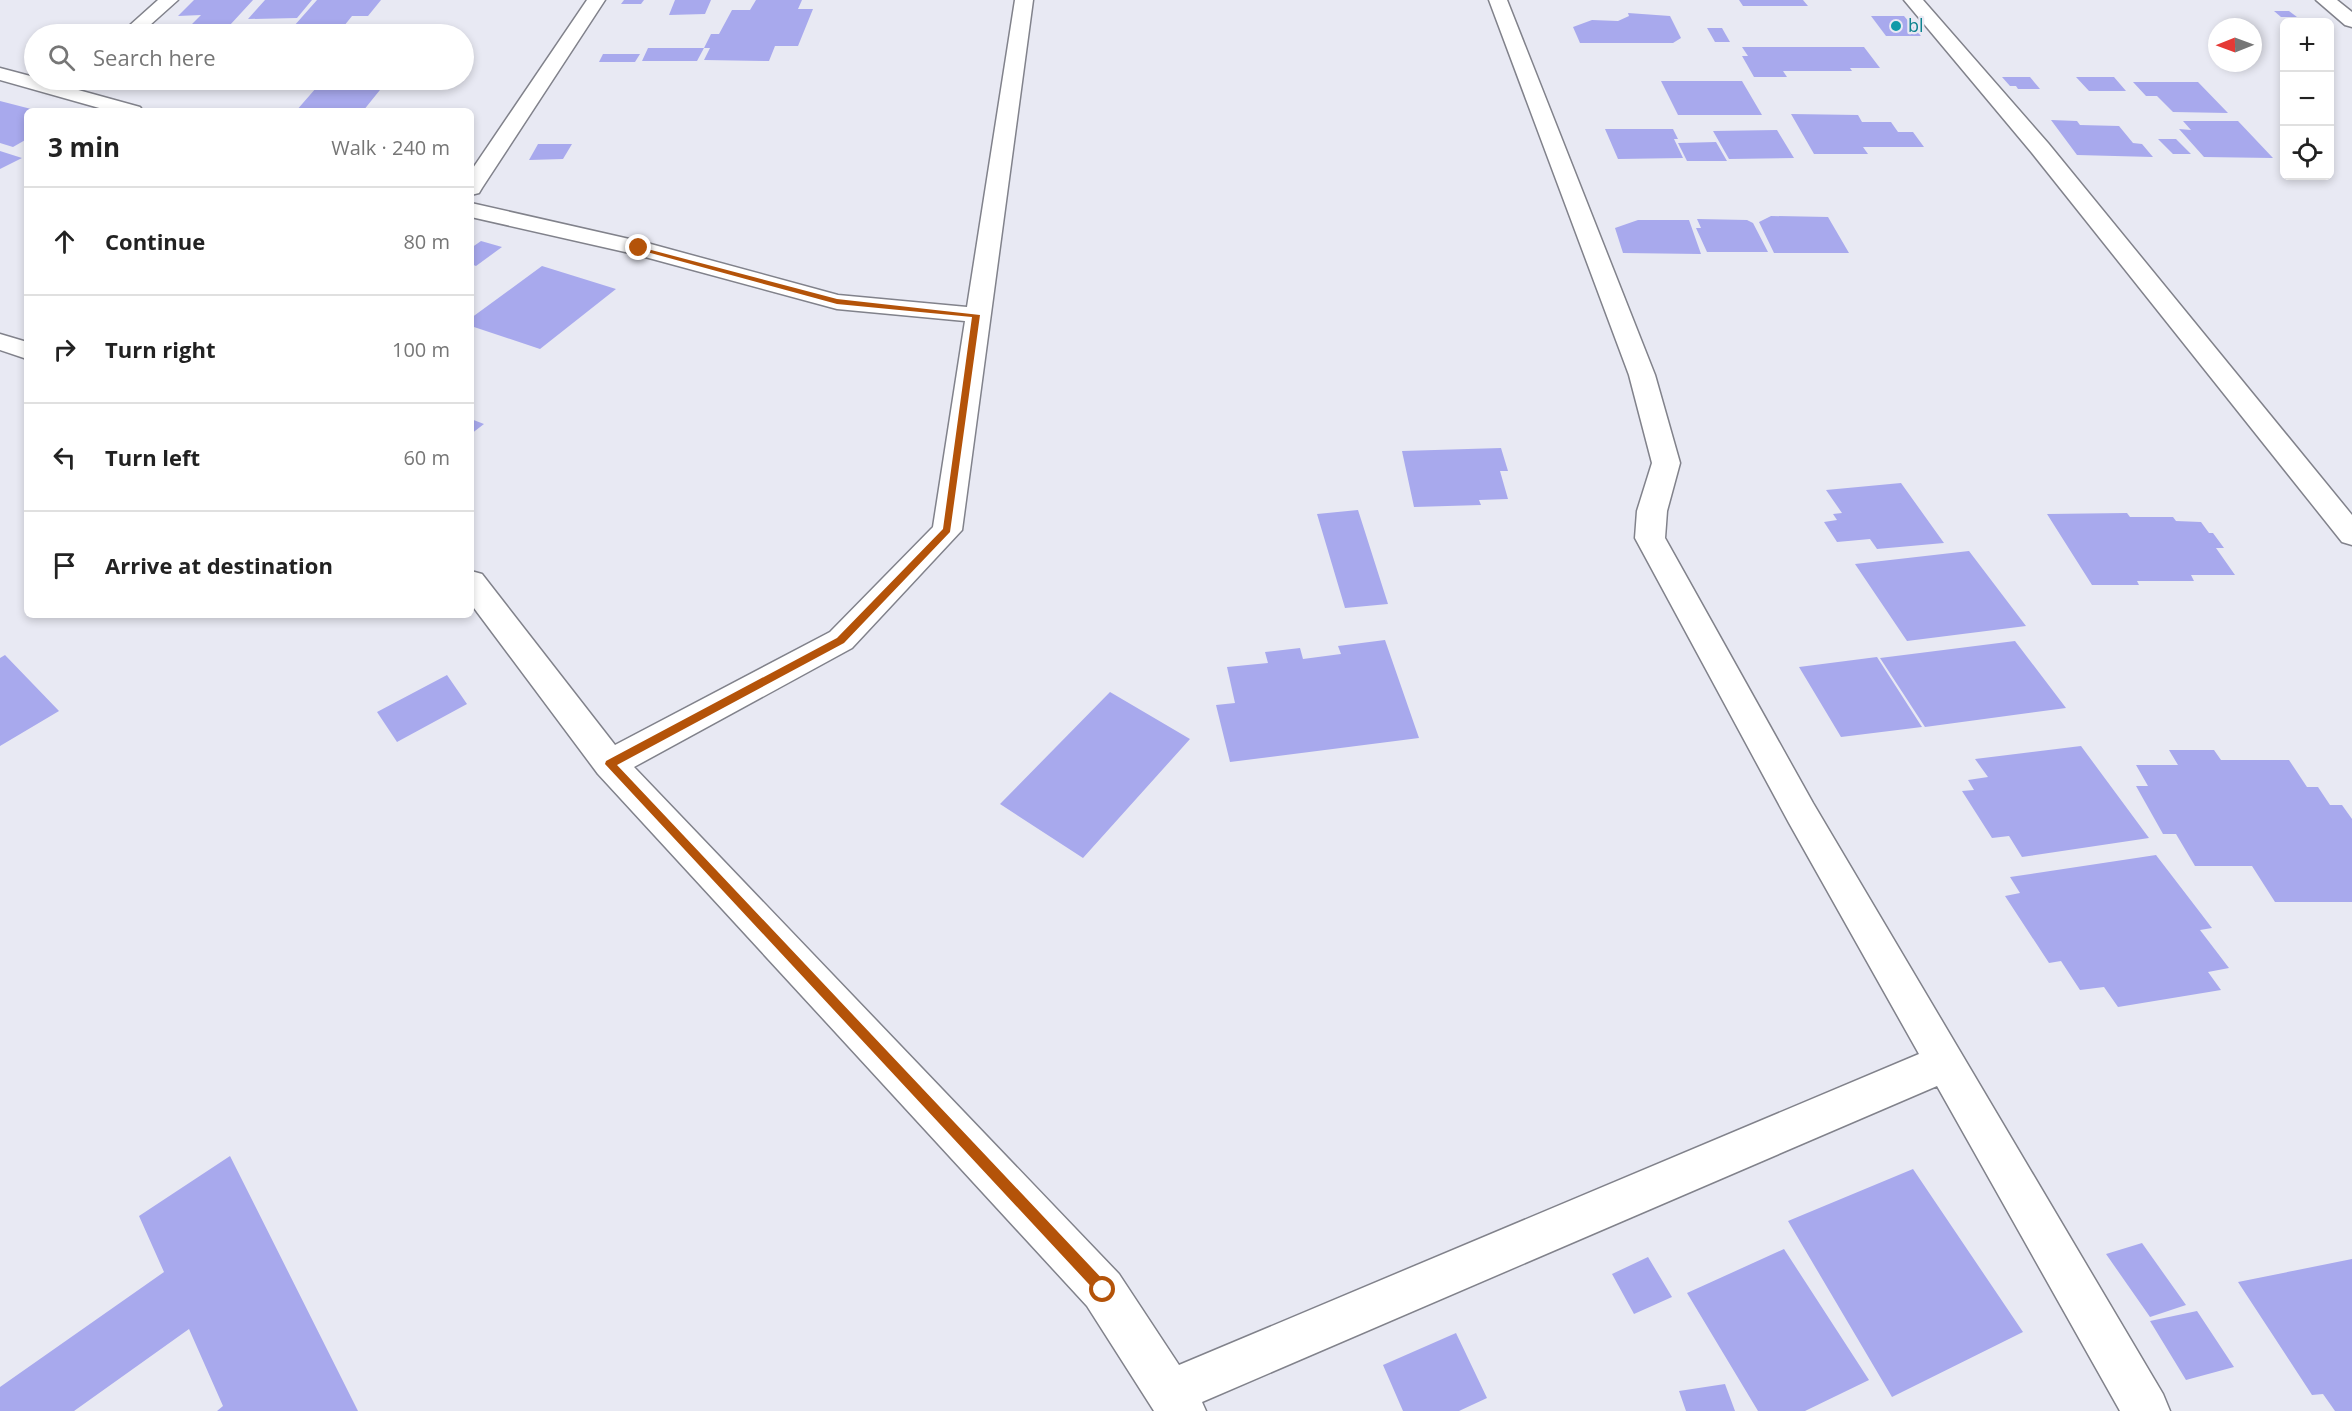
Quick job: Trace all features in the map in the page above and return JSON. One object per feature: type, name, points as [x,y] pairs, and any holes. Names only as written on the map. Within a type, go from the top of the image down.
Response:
[{"type":"street","points":[[141,24],[169,0]]},
{"type":"street","points":[[474,183],[596,0]]},
{"type":"street","points":[[610,764],[841,640],[947,530],[976,315],[1024,0]]},
{"type":"street","points":[[1498,0],[1641,375],[1660,441],[1666,463],[1652,511],[1650,538],[1801,813],[2146,1411]]},
{"type":"street","points":[[1913,0],[2040,148],[2131,264],[2352,535]]},
{"type":"street","points":[[2325,0],[2352,21]]},
{"type":"street","points":[[0,74],[24,78]]},
{"type":"street","points":[[82,90],[126,108]]},
{"type":"street","points":[[474,211],[639,248],[837,302],[976,315]]},
{"type":"street","points":[[0,342],[24,350]]},
{"type":"street","points":[[474,586],[610,764],[1103,1290],[1176,1402],[1944,1063]]},
{"type":"building","points":[[194,0],[253,0],[231,24],[192,24],[201,15],[178,16]]},
{"type":"building","points":[[265,0],[312,0],[297,18],[248,19]]},
{"type":"building","points":[[317,0],[381,0],[368,16],[352,16],[346,24],[296,24]]},
{"type":"building","points":[[624,0],[644,0],[641,4],[621,4]]},
{"type":"building","points":[[675,0],[711,0],[705,14],[669,15]]},
{"type":"building","points":[[756,0],[802,0],[798,9],[813,9],[798,46],[775,46],[769,61],[704,60],[710,48],[704,48],[711,34],[719,34],[732,10],[750,10]]},
{"type":"building","points":[[1739,0],[1803,0],[1808,6],[1743,6]]},
{"type":"building","points":[[2274,11],[2289,11],[2297,17],[2281,17]]},
{"type":"building","points":[[1628,13],[1670,16],[1681,38],[1673,43],[1580,43],[1573,27],[1592,20],[1618,21],[1629,16]]},
{"type":"building","name":"bl","points":[[1871,16],[1904,16],[1921,36],[1886,36]]},
{"type":"building","points":[[1707,28],[1722,28],[1730,42],[1715,42]]},
{"type":"building","points":[[1742,47],[1864,47],[1880,68],[1850,68],[1852,71],[1783,71],[1787,77],[1754,77],[1742,56],[1748,56]]},
{"type":"building","points":[[648,48],[704,48],[697,61],[642,61]]},
{"type":"building","points":[[603,54],[640,54],[635,62],[599,62]]},
{"type":"building","points":[[2002,77],[2030,77],[2040,89],[2018,89],[2016,86],[2010,86]]},
{"type":"building","points":[[2076,77],[2114,77],[2126,91],[2089,91]]},
{"type":"building","points":[[1661,81],[1742,81],[1762,115],[1678,115]]},
{"type":"building","points":[[2133,82],[2198,82],[2228,113],[2173,112],[2157,96],[2146,96]]},
{"type":"building","points":[[314,90],[380,90],[365,108],[299,108]]},
{"type":"building","points":[[0,101],[27,108],[24,108],[24,141],[13,147],[0,143]]},
{"type":"building","points":[[1791,114],[1858,115],[1862,122],[1891,122],[1898,132],[1913,132],[1924,147],[1863,147],[1868,154],[1814,154]]},
{"type":"building","points":[[2051,120],[2077,121],[2080,125],[2119,126],[2133,143],[2142,144],[2153,157],[2077,155]]},
{"type":"building","points":[[2183,121],[2238,121],[2273,158],[2204,157],[2179,129],[2191,130]]},
{"type":"building","points":[[1605,129],[1673,129],[1678,139],[1674,139],[1683,158],[1618,159]]},
{"type":"building","points":[[1777,130],[1794,158],[1729,159],[1713,131]]},
{"type":"building","points":[[2158,139],[2176,139],[2191,154],[2173,154]]},
{"type":"building","points":[[1716,142],[1727,161],[1687,161],[1678,143]]},
{"type":"building","points":[[538,144],[572,144],[563,159],[529,160]]},
{"type":"building","points":[[0,151],[22,158],[0,169]]},
{"type":"building","points":[[1771,216],[1828,217],[1849,253],[1774,253],[1759,222]]},
{"type":"building","points":[[1697,219],[1747,220],[1753,223],[1768,252],[1707,252],[1696,228],[1701,228]]},
{"type":"building","points":[[1638,220],[1689,220],[1701,254],[1623,253],[1615,228]]},
{"type":"building","points":[[481,241],[502,247],[476,266],[474,265],[474,246]]},
{"type":"building","points":[[542,266],[616,289],[540,349],[474,327],[474,316]]},
{"type":"building","points":[[474,420],[484,424],[474,432]]},
{"type":"building","points":[[1501,448],[1508,471],[1500,471],[1508,499],[1479,500],[1481,505],[1414,507],[1402,451]]},
{"type":"building","points":[[1901,483],[1944,543],[1877,549],[1870,539],[1837,542],[1824,522],[1837,520],[1833,514],[1842,513],[1826,490]]},
{"type":"building","points":[[1358,510],[1388,604],[1345,608],[1317,514]]},
{"type":"building","points":[[2127,513],[2130,517],[2173,517],[2176,521],[2201,522],[2224,548],[2216,548],[2235,575],[2191,575],[2194,581],[2137,581],[2139,585],[2092,585],[2047,514]]},
{"type":"building","points":[[1969,551],[2026,626],[1907,641],[1855,564]]},
{"type":"building","points":[[1385,640],[1419,738],[1230,762],[1216,705],[1235,703],[1227,667],[1268,663],[1265,652],[1300,648],[1303,659],[1341,654],[1338,646]]},
{"type":"building","points":[[2015,641],[2066,708],[1925,727],[1880,658]]},
{"type":"building","points":[[5,655],[59,711],[0,746],[0,658]]},
{"type":"building","points":[[1877,657],[1922,727],[1841,737],[1799,667]]},
{"type":"building","points":[[447,675],[467,704],[397,742],[377,712]]},
{"type":"building","points":[[1110,692],[1190,739],[1083,858],[1000,804]]},
{"type":"building","points":[[2081,746],[2149,838],[2022,857],[2009,836],[1992,838],[1962,791],[1974,790],[1968,780],[1988,777],[1975,759]]},
{"type":"building","points":[[2169,750],[2214,750],[2221,760],[2289,760],[2307,787],[2318,787],[2330,805],[2342,805],[2352,819],[2352,902],[2275,902],[2252,866],[2195,866],[2176,834],[2163,834],[2136,786],[2148,786],[2136,765],[2178,765]]},
{"type":"building","points":[[2156,855],[2212,928],[2200,930],[2229,968],[2208,972],[2221,990],[2118,1007],[2104,987],[2080,990],[2061,961],[2049,963],[2005,896],[2020,893],[2010,877]]},
{"type":"building","points":[[230,1156],[358,1411],[217,1411],[223,1406],[189,1329],[74,1411],[0,1411],[0,1387],[164,1272],[139,1216]]},
{"type":"building","points":[[1913,1169],[2023,1332],[1892,1397],[1788,1221]]},
{"type":"building","points":[[2142,1243],[2186,1305],[2150,1317],[2106,1254]]},
{"type":"building","points":[[1784,1249],[1869,1380],[1805,1411],[1758,1411],[1687,1293]]},
{"type":"building","points":[[1648,1257],[1672,1297],[1634,1314],[1612,1274]]},
{"type":"building","points":[[2352,1259],[2352,1411],[2335,1411],[2323,1394],[2312,1395],[2238,1282]]},
{"type":"building","points":[[2197,1311],[2234,1367],[2186,1380],[2150,1321]]},
{"type":"building","points":[[1456,1333],[1487,1398],[1459,1411],[1403,1411],[1383,1365]]},
{"type":"building","points":[[1725,1384],[1735,1411],[1686,1411],[1679,1391]]},
{"type":"place","name":"bl","points":[[1896,26]]},
{"type":"route","points":[[639,248],[837,302],[976,315],[947,530],[841,640],[610,764],[1103,1290]]}]
